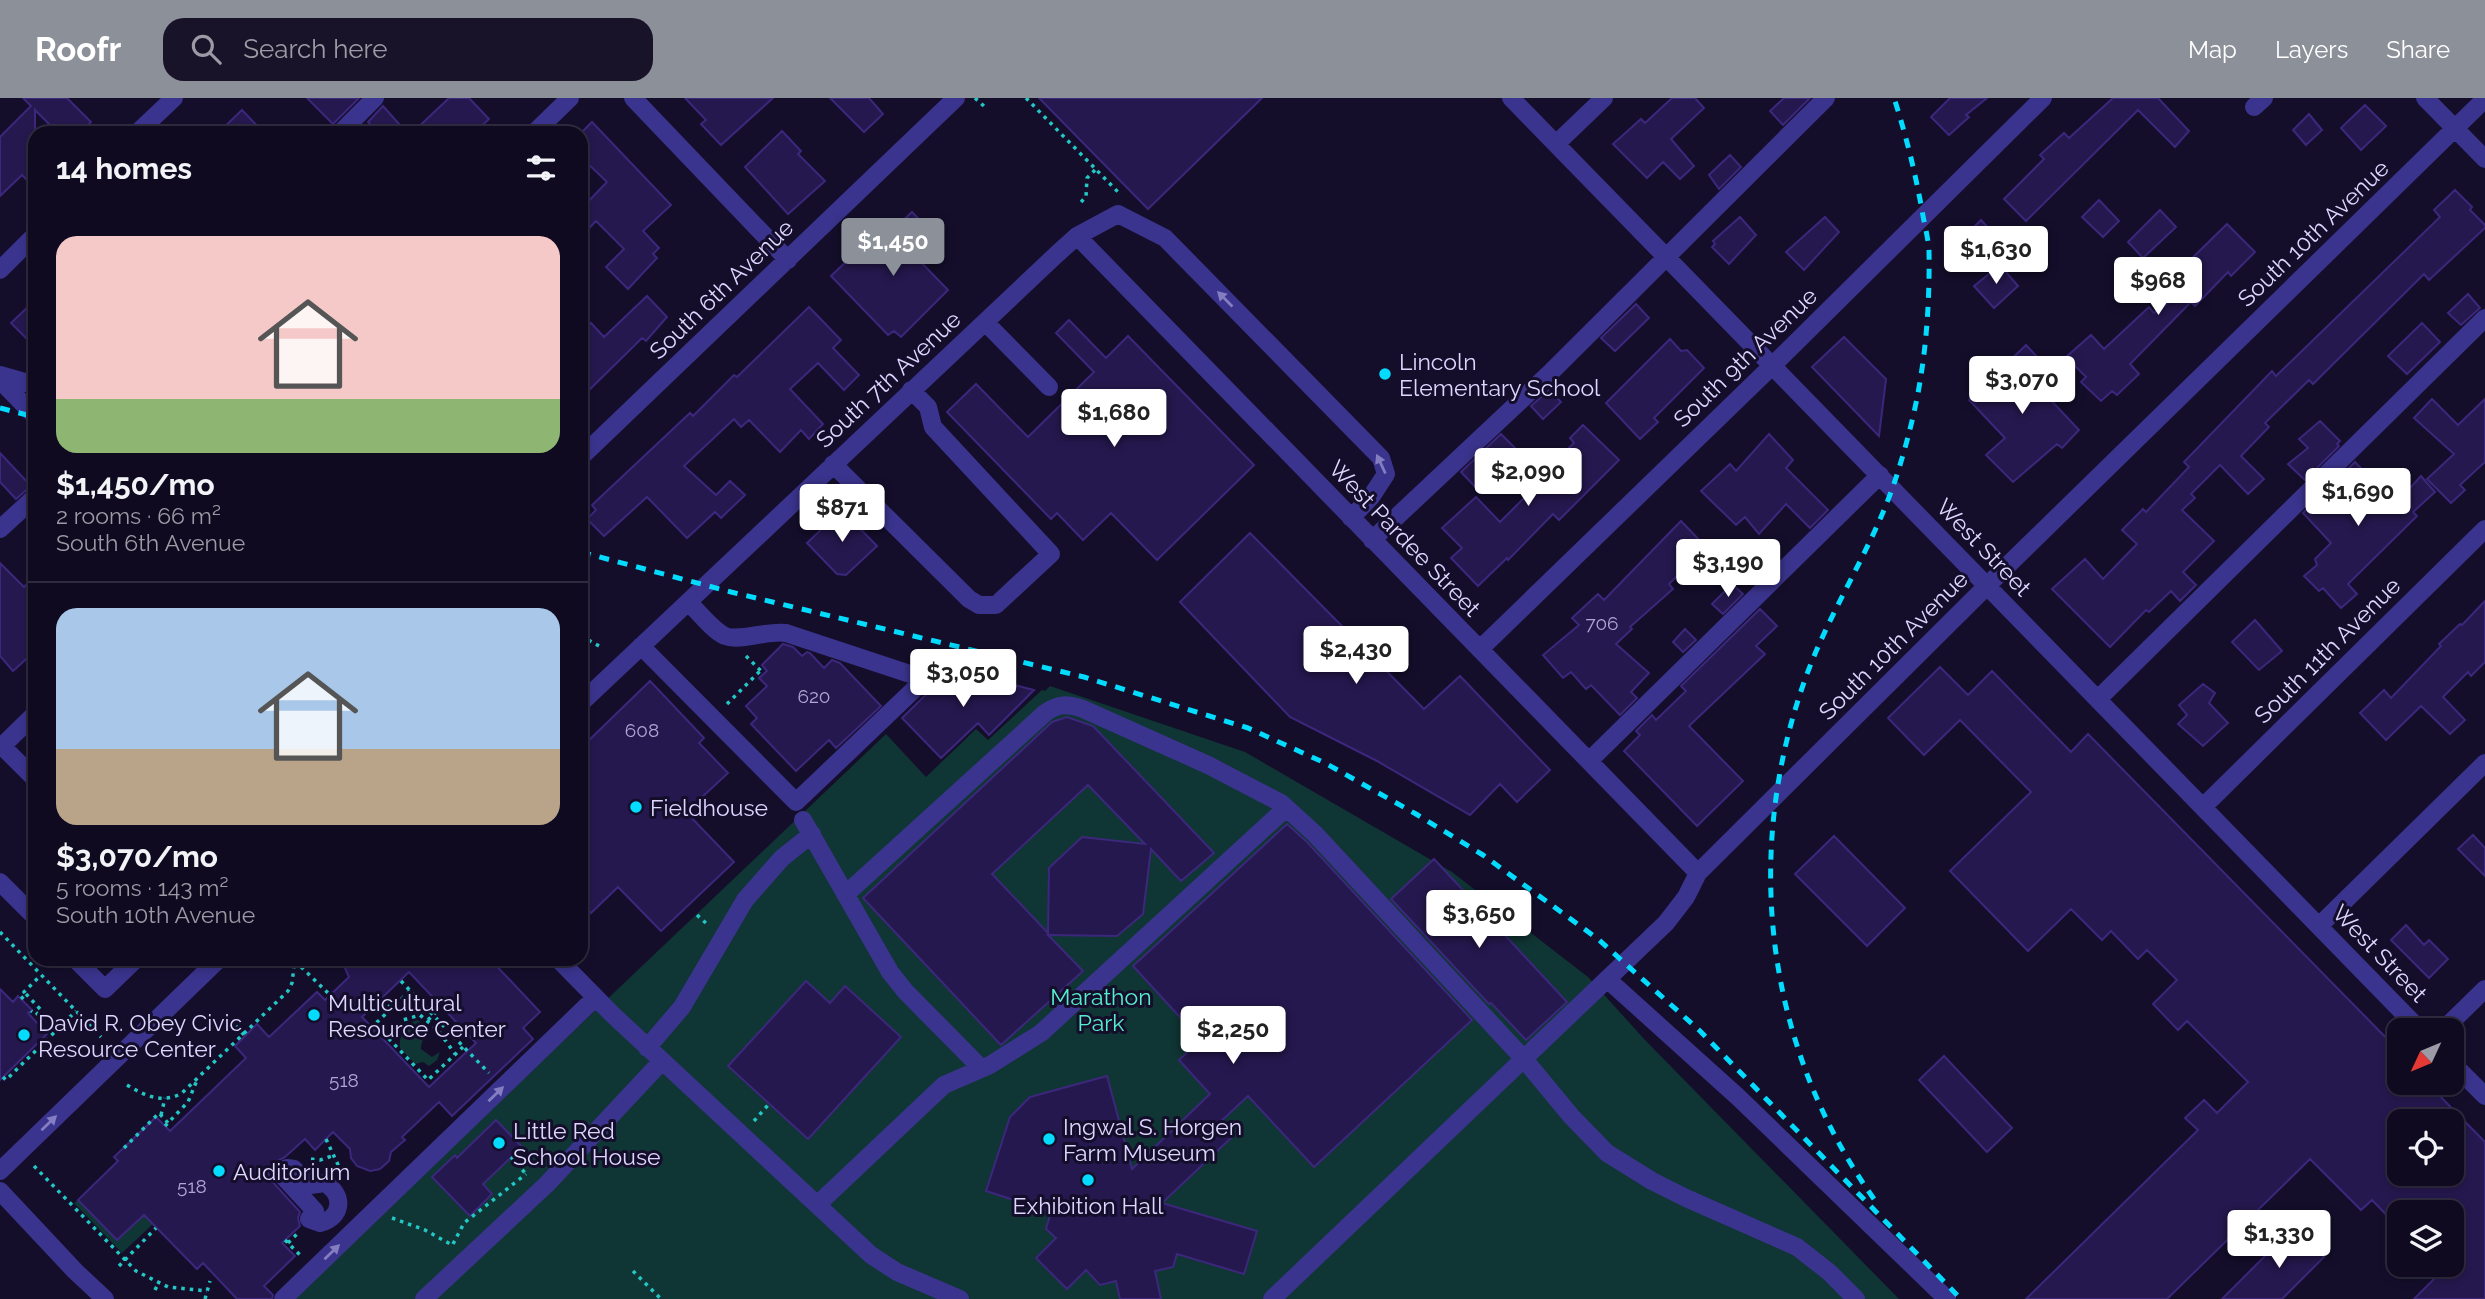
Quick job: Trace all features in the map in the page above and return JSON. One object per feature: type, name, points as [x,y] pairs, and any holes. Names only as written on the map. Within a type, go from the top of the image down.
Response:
[{"type":"street","points":[[144,126],[174,98]]},
{"type":"street","points":[[347,126],[374,98]]},
{"type":"street","points":[[541,126],[570,98]]},
{"type":"street","points":[[633,98],[788,260]]},
{"type":"street","name":"South 6th Avenue","points":[[588,450],[956,98]]},
{"type":"street","name":"West Street","points":[[1511,98],[2408,1018]]},
{"type":"street","points":[[1556,144],[1604,98]]},
{"type":"street","points":[[1372,540],[1552,371],[1826,98]]},
{"type":"street","name":"South 9th Avenue","points":[[1480,649],[1773,366],[2043,98]]},
{"type":"street","points":[[2425,98],[2485,159]]},
{"type":"street","name":"South 10th Avenue","points":[[1272,1299],[1666,923],[1686,897],[1698,873],[2485,99]]},
{"type":"street","name":"South 7th Avenue","points":[[588,696],[1077,236],[1118,214],[1165,238],[1381,458],[1386,474],[1371,497],[1351,518]]},
{"type":"street","name":"West Pardee Street","points":[[1077,236],[1698,873]]},
{"type":"street","points":[[0,270],[28,242]]},
{"type":"street","points":[[2098,699],[2485,318]]},
{"type":"street","points":[[985,322],[1049,387]]},
{"type":"street","points":[[0,378],[28,384]]},
{"type":"street","points":[[0,378],[28,408]]},
{"type":"street","points":[[833,464],[969,599],[979,605],[996,605],[1051,554],[933,427],[928,407],[911,390]]},
{"type":"street","points":[[1589,761],[1880,475]]},
{"type":"street","points":[[0,529],[28,503]]},
{"type":"street","name":"South 11th Avenue","points":[[2203,807],[2485,529]]},
{"type":"street","points":[[641,646],[796,802],[925,680],[786,633],[768,632],[728,637],[688,602]]},
{"type":"street","points":[[846,894],[1045,713],[1058,705],[1068,704],[1083,709],[1196,760],[1286,808],[1315,834],[1524,1059],[1594,1140],[1624,1166],[1686,1198],[1797,1247],[1829,1272],[1856,1299]]},
{"type":"street","points":[[28,721],[1,747],[28,772]]},
{"type":"street","points":[[2319,926],[2485,763]]},
{"type":"street","points":[[817,1205],[935,1092],[949,1082],[1023,1046],[1041,1033],[1286,808]]},
{"type":"street","points":[[648,1048],[682,1007],[745,900],[807,827],[890,972],[905,991],[981,1068]]},
{"type":"street","points":[[0,882],[28,911]]},
{"type":"street","points":[[82,966],[105,989],[129,966]]},
{"type":"street","points":[[0,1171],[209,966]]},
{"type":"street","points":[[565,966],[648,1048],[881,1263],[960,1299]]},
{"type":"street","points":[[1607,979],[1738,1097],[1947,1299]]},
{"type":"street","points":[[2455,1018],[2485,989]]},
{"type":"street","points":[[283,1299],[595,998]]},
{"type":"street","points":[[424,1299],[541,1190],[662,1061]]},
{"type":"street","points":[[2464,1075],[2485,1097]]},
{"type":"street","points":[[0,1191],[61,1257],[105,1299]]},
{"type":"path","points":[[975,98],[986,108]]},
{"type":"path","points":[[1081,202],[1086,197],[1087,178],[1095,170]]},
{"type":"path","points":[[588,640],[601,647]]},
{"type":"path","points":[[736,696],[761,671]]},
{"type":"path","points":[[0,932],[28,960]]},
{"type":"path","points":[[33,966],[101,1037]]},
{"type":"path","points":[[127,1085],[147,1096],[165,1098],[179,1095],[288,991],[292,984],[294,966]]},
{"type":"path","points":[[301,966],[330,995]]},
{"type":"path","points":[[21,999],[26,994],[24,992],[41,975]]},
{"type":"path","points":[[401,981],[491,1075]]},
{"type":"path","points":[[410,990],[375,1024],[396,1050],[428,1080],[463,1047]]},
{"type":"path","points":[[26,994],[41,1010],[36,1015],[31,1010]]},
{"type":"path","points":[[383,998],[392,1008]]},
{"type":"path","points":[[428,1020],[442,1006]]},
{"type":"path","points":[[3,1077],[6,1080],[76,1011]]},
{"type":"path","points":[[395,1034],[399,1023],[406,1018],[419,1016],[428,1020],[442,1034],[455,1054]]},
{"type":"path","points":[[236,1026],[244,1035]]},
{"type":"path","points":[[165,1098],[161,1115],[167,1124],[188,1102],[197,1080]]},
{"type":"path","points":[[751,1124],[769,1104]]},
{"type":"path","points":[[124,1148],[159,1113],[161,1115]]},
{"type":"path","points":[[511,1157],[541,1190]]},
{"type":"path","points":[[31,1162],[124,1260],[141,1274],[159,1284],[181,1290],[207,1291]]},
{"type":"path","points":[[452,1246],[464,1223],[526,1174]]},
{"type":"path","points":[[385,1216],[425,1230],[467,1258]]},
{"type":"path","points":[[119,1266],[156,1228]]},
{"type":"path","points":[[285,1240],[297,1251]]},
{"type":"path","points":[[633,1271],[661,1299]]},
{"type":"path","points":[[205,1299],[210,1281]]},
{"type":"path","points":[[155,1290],[159,1284]]},
{"type":"green space","name":"Marathon Park","points":[[1050,686],[1245,752],[1452,872],[1588,977],[1645,1040],[1899,1299],[292,1299],[886,734],[926,777],[976,729],[988,740],[1042,690],[1045,691]]},
{"type":"green space","points":[[417,1020],[425,1029],[421,1049],[432,1057],[440,1052],[437,1060],[429,1066],[423,1062],[415,1064],[400,1048],[403,1031]]},
{"type":"green space","points":[[78,1200],[117,1240],[144,1215],[153,1224],[122,1253],[74,1203]]},
{"type":"building","points":[[23,98],[67,98],[91,122],[87,126],[51,126],[35,110],[35,126],[28,126],[28,181],[22,175],[0,196],[0,137],[31,106]]},
{"type":"building","points":[[307,98],[359,98],[333,124]]},
{"type":"building","points":[[449,98],[469,98],[489,119],[482,126],[419,126]]},
{"type":"building","points":[[685,98],[773,98],[721,145],[701,124],[706,120]]},
{"type":"building","points":[[830,98],[869,98],[883,114],[864,132]]},
{"type":"building","points":[[1039,98],[1262,98],[1148,209]]},
{"type":"building","points":[[1672,98],[1695,98],[1704,108],[1671,139],[1694,166],[1680,179],[1663,162],[1647,178],[1613,144],[1641,119],[1645,123]]},
{"type":"building","points":[[1784,98],[1810,98],[1783,125],[1770,111]]},
{"type":"building","points":[[1950,98],[1987,98],[1966,115],[1969,117],[1949,135],[1931,117]]},
{"type":"building","points":[[2113,98],[2158,98],[2189,131],[2175,147],[2138,110],[2026,221],[2004,199],[2044,159],[2040,155],[2064,133],[2069,138]]},
{"type":"building","points":[[2365,105],[2386,126],[2361,150],[2341,128]]},
{"type":"building","points":[[383,106],[401,126],[372,126],[368,122]]},
{"type":"building","points":[[242,110],[257,126],[225,126]]},
{"type":"building","points":[[2309,114],[2322,130],[2306,145],[2293,130]]},
{"type":"building","points":[[592,122],[671,205],[643,231],[659,248],[653,254],[657,258],[628,289],[606,267],[624,249],[596,221],[588,230],[588,202],[607,182],[588,164],[588,126]]},
{"type":"building","points":[[782,131],[801,151],[798,154],[825,181],[788,214],[745,167]]},
{"type":"building","points":[[1730,155],[1741,167],[1719,189],[1709,175]]},
{"type":"building","points":[[2455,190],[2472,207],[2470,210],[2485,228],[2429,280],[2424,274],[2313,384],[2309,380],[2265,423],[2269,427],[2241,456],[2264,479],[2248,494],[2220,465],[2191,494],[2195,498],[2182,510],[2214,541],[2183,572],[2196,585],[2180,601],[2171,591],[2149,612],[2146,610],[2110,647],[2052,589],[2085,559],[2103,579],[2137,544],[2122,530],[2143,509],[2146,512],[2189,467],[2184,462],[2272,371],[2276,376],[2440,217],[2434,210]]},
{"type":"building","points":[[2099,200],[2119,221],[2103,237],[2082,217]]},
{"type":"building","points":[[2160,210],[2176,227],[2143,258],[2128,242]]},
{"type":"building","points":[[912,212],[934,235],[913,254],[948,290],[901,337],[894,331],[888,335],[831,276],[855,253],[859,257],[888,227],[892,231]]},
{"type":"building","points":[[1740,217],[1756,235],[1729,264],[1712,247],[1715,244],[1713,241]]},
{"type":"building","points":[[1825,217],[1839,232],[1804,270],[1786,252]]},
{"type":"building","points":[[1981,220],[2002,243],[1983,260],[1963,238]]},
{"type":"building","points":[[2227,224],[2255,252],[2231,276],[2228,272],[2195,306],[2191,302],[2130,364],[2139,374],[2117,395],[2112,391],[2101,401],[2081,382],[2086,377],[2066,357],[2091,335],[2104,349],[2149,307],[2154,313],[2182,293],[2177,288],[2188,277],[2180,270]]},
{"type":"building","points":[[2000,265],[2018,286],[1994,308],[1974,286]]},
{"type":"building","points":[[2468,294],[2480,308],[2461,325],[2448,313]]},
{"type":"building","points":[[647,296],[667,317],[646,341],[642,338],[588,391],[588,326],[591,323],[604,337]]},
{"type":"building","points":[[1636,304],[1649,318],[1615,351],[1601,338]]},
{"type":"building","points":[[28,307],[28,340],[11,323]]},
{"type":"building","points":[[809,307],[841,340],[833,348],[859,375],[844,390],[818,363],[790,389],[823,424],[809,439],[801,430],[780,452],[749,420],[741,427],[734,419],[684,466],[716,495],[730,481],[745,495],[721,518],[715,512],[687,538],[647,497],[604,536],[588,520],[596,510],[592,505],[690,413],[693,416],[734,375],[737,377]]},
{"type":"building","points":[[1069,320],[1106,358],[1128,336],[1254,465],[1157,560],[1111,513],[1083,540],[1057,513],[1051,519],[947,412],[976,384],[1028,437],[1094,372],[1056,333]]},
{"type":"building","points":[[2422,323],[2440,342],[2407,374],[2388,356]]},
{"type":"building","points":[[1844,337],[1886,379],[1879,436],[1812,367]]},
{"type":"building","points":[[1670,339],[1681,351],[1687,350],[1704,368],[1654,418],[1658,422],[1640,439],[1606,403]]},
{"type":"building","points":[[2026,345],[2041,361],[2027,375],[2079,430],[2062,448],[2057,444],[2013,482],[1986,455],[2005,438],[1969,400]]},
{"type":"building","points":[[1549,390],[1561,402],[1543,419],[1531,406]]},
{"type":"building","points":[[2432,399],[2458,425],[2485,399],[2485,462],[2460,485],[2465,490],[2451,503],[2427,479],[2454,454],[2414,418]]},
{"type":"building","points":[[2320,421],[2340,441],[2337,444],[2339,446],[2305,480],[2288,464],[2308,448],[2299,439]]},
{"type":"building","points":[[1583,425],[1619,460],[1559,520],[1553,514],[1478,586],[1451,558],[1462,548],[1442,528],[1476,497],[1500,522],[1531,491],[1528,488],[1574,443],[1570,438]]},
{"type":"building","points":[[1501,434],[1516,449],[1479,491],[1461,472]]},
{"type":"building","points":[[1769,434],[1793,460],[1786,468],[1828,510],[1810,528],[1786,504],[1759,534],[1745,517],[1736,525],[1701,491],[1730,464],[1736,471]]},
{"type":"building","points":[[0,453],[28,483],[28,489],[16,499],[0,482]]},
{"type":"building","points":[[2355,462],[2384,492],[2388,488],[2400,499],[2421,476],[2435,492],[2413,512],[2417,516],[2348,584],[2357,594],[2341,608],[2323,588],[2319,591],[2304,576],[2317,565],[2315,559],[2331,543],[2303,513]]},
{"type":"building","points":[[842,510],[877,546],[846,575],[837,574],[807,543]]},
{"type":"building","points":[[1681,521],[1706,547],[1669,584],[1673,589],[1630,627],[1632,629],[1616,644],[1649,673],[1631,692],[1637,698],[1620,715],[1591,685],[1586,689],[1571,672],[1563,678],[1543,655],[1579,625],[1572,618],[1598,594],[1604,600]]},
{"type":"building","points":[[1250,533],[1424,709],[1460,676],[1550,770],[1517,802],[1500,784],[1470,815],[1377,761],[1290,717],[1180,602]]},
{"type":"building","points":[[0,563],[24,587],[28,583],[28,657],[13,671],[0,656]]},
{"type":"building","points":[[1732,584],[1743,594],[1723,614],[1712,604]]},
{"type":"building","points":[[2485,601],[2485,662],[2471,676],[2468,672],[2443,697],[2465,720],[2450,734],[2421,706],[2386,740],[2360,713],[2384,690],[2391,698],[2441,646],[2439,644]]},
{"type":"building","points":[[1760,609],[1777,626],[1756,646],[1765,654],[1689,726],[1743,781],[1697,826],[1624,751],[1640,735],[1636,731],[1652,715],[1656,720],[1686,691],[1681,686]]},
{"type":"building","points":[[2255,620],[2282,651],[2259,670],[2232,642]]},
{"type":"building","points":[[1685,629],[1696,640],[1683,652],[1673,642]]},
{"type":"building","points":[[783,644],[793,647],[802,656],[810,653],[824,668],[832,660],[840,663],[881,706],[836,748],[829,740],[796,771],[751,724],[757,718],[746,706],[767,686],[759,678],[767,671],[762,665]]},
{"type":"building","points":[[1940,667],[1968,695],[1992,671],[2071,752],[2088,734],[2387,1039],[2387,1096],[2440,1096],[2453,1109],[2387,1109],[2387,1186],[2464,1186],[2464,1121],[2485,1142],[2485,1299],[2414,1299],[2436,1277],[2464,1277],[2464,1200],[2387,1200],[2387,1216],[2372,1200],[2361,1210],[2310,1159],[2167,1299],[2026,1299],[2198,1130],[2185,1118],[2204,1100],[2217,1113],[2248,1082],[2187,1021],[2178,1030],[2153,1004],[2177,980],[2147,950],[2138,959],[2111,931],[2102,940],[2071,909],[2028,951],[1950,871],[2031,792],[1960,720],[1924,755],[1888,718]]},
{"type":"building","points":[[952,669],[1034,690],[989,735],[978,723],[941,758],[902,718]]},
{"type":"building","name":"Fieldhouse","points":[[650,681],[704,738],[699,743],[728,773],[686,812],[734,862],[661,931],[618,887],[591,913],[588,910],[588,741]]},
{"type":"building","points":[[2203,684],[2215,693],[2209,703],[2228,723],[2203,746],[2178,724],[2187,715],[2179,705]]},
{"type":"building","points":[[1067,717],[1093,726],[1214,853],[1181,881],[1151,849],[1143,914],[1117,936],[1048,935],[1083,971],[1001,1045],[863,898],[1052,722]],"holes":[[[1088,785],[1145,844],[1082,837],[1049,868],[1048,933],[992,874]]]},
{"type":"building","points":[[1287,824],[1307,842],[1472,1020],[1314,1167],[1248,1096],[1219,1123],[1232,1137],[1162,1203],[1257,1231],[1244,1274],[1177,1254],[1173,1267],[1155,1271],[1161,1299],[1120,1299],[1116,1281],[1100,1285],[1086,1270],[1067,1289],[1036,1258],[1056,1238],[1046,1229],[1051,1212],[986,1191],[1010,1117],[1030,1097],[1107,1076],[1132,1169],[1210,1094],[1179,1060],[1201,1040],[1133,966]]},
{"type":"building","points":[[2473,835],[2485,848],[2485,876],[2458,849]]},
{"type":"building","points":[[1834,836],[1905,908],[1867,946],[1795,874]]},
{"type":"building","points":[[1434,859],[1567,1002],[1526,1040],[1391,899]]},
{"type":"building","points":[[2406,925],[2424,945],[2429,940],[2448,959],[2429,978],[2391,940]]},
{"type":"building","points":[[344,966],[497,966],[540,1012],[523,1028],[533,1039],[452,1116],[439,1102],[402,1137],[405,1140],[391,1152],[389,1161],[380,1169],[370,1171],[357,1166],[351,1158],[350,1149],[333,1132],[315,1150],[305,1139],[285,1157],[270,1165],[270,1179],[300,1212],[300,1226],[282,1243],[295,1256],[264,1286],[273,1295],[272,1299],[237,1299],[203,1263],[197,1269],[144,1215],[117,1240],[78,1200],[118,1161],[114,1157],[156,1117],[170,1131],[246,1058],[235,1046],[257,1024],[269,1037],[317,992],[325,1000],[349,977]],"holes":[[[409,972],[476,1043],[429,1087],[362,1017]]]},
{"type":"building","points":[[806,981],[830,1003],[845,986],[901,1037],[808,1139],[728,1066]]},
{"type":"building","points":[[0,989],[13,1002],[18,996],[32,1010],[28,1013],[47,1034],[0,1080]]},
{"type":"building","points":[[1944,1056],[2012,1128],[1987,1152],[1919,1080]]},
{"type":"building","points":[[496,1120],[522,1147],[483,1184],[492,1194],[470,1216],[432,1177],[455,1155],[457,1158]]},
{"type":"building","points":[[2294,1227],[2324,1257],[2282,1299],[2222,1299]]},
{"type":"railway","points":[[1874,1199],[1837,1139],[1808,1077],[1787,1012],[1775,945],[1771,877],[1775,809],[1787,741],[1815,654],[1890,496],[1907,440],[1923,363],[1929,295],[1929,250],[1913,168],[1894,98]]},
{"type":"railway","points":[[0,408],[28,415]]},
{"type":"railway","points":[[588,554],[731,592],[1084,677],[1248,728],[1325,763],[1483,855],[1598,939],[1700,1031],[1961,1299]]},
{"type":"place","name":"Lincoln Elementary School","points":[[1385,374]]},
{"type":"place","name":"Fieldhouse","points":[[636,807]]},
{"type":"place","name":"Multicultural Resource Center","points":[[314,1015]]},
{"type":"place","name":"David R. Obey Civic Resource Center","points":[[24,1035]]},
{"type":"place","name":"Ingwal S. Horgen Farm Museum","points":[[1049,1139]]},
{"type":"place","name":"Little Red School House","points":[[499,1143]]},
{"type":"place","name":"Auditorium","points":[[219,1171]]},
{"type":"place","name":"Exhibition Hall","points":[[1088,1180]]}]
